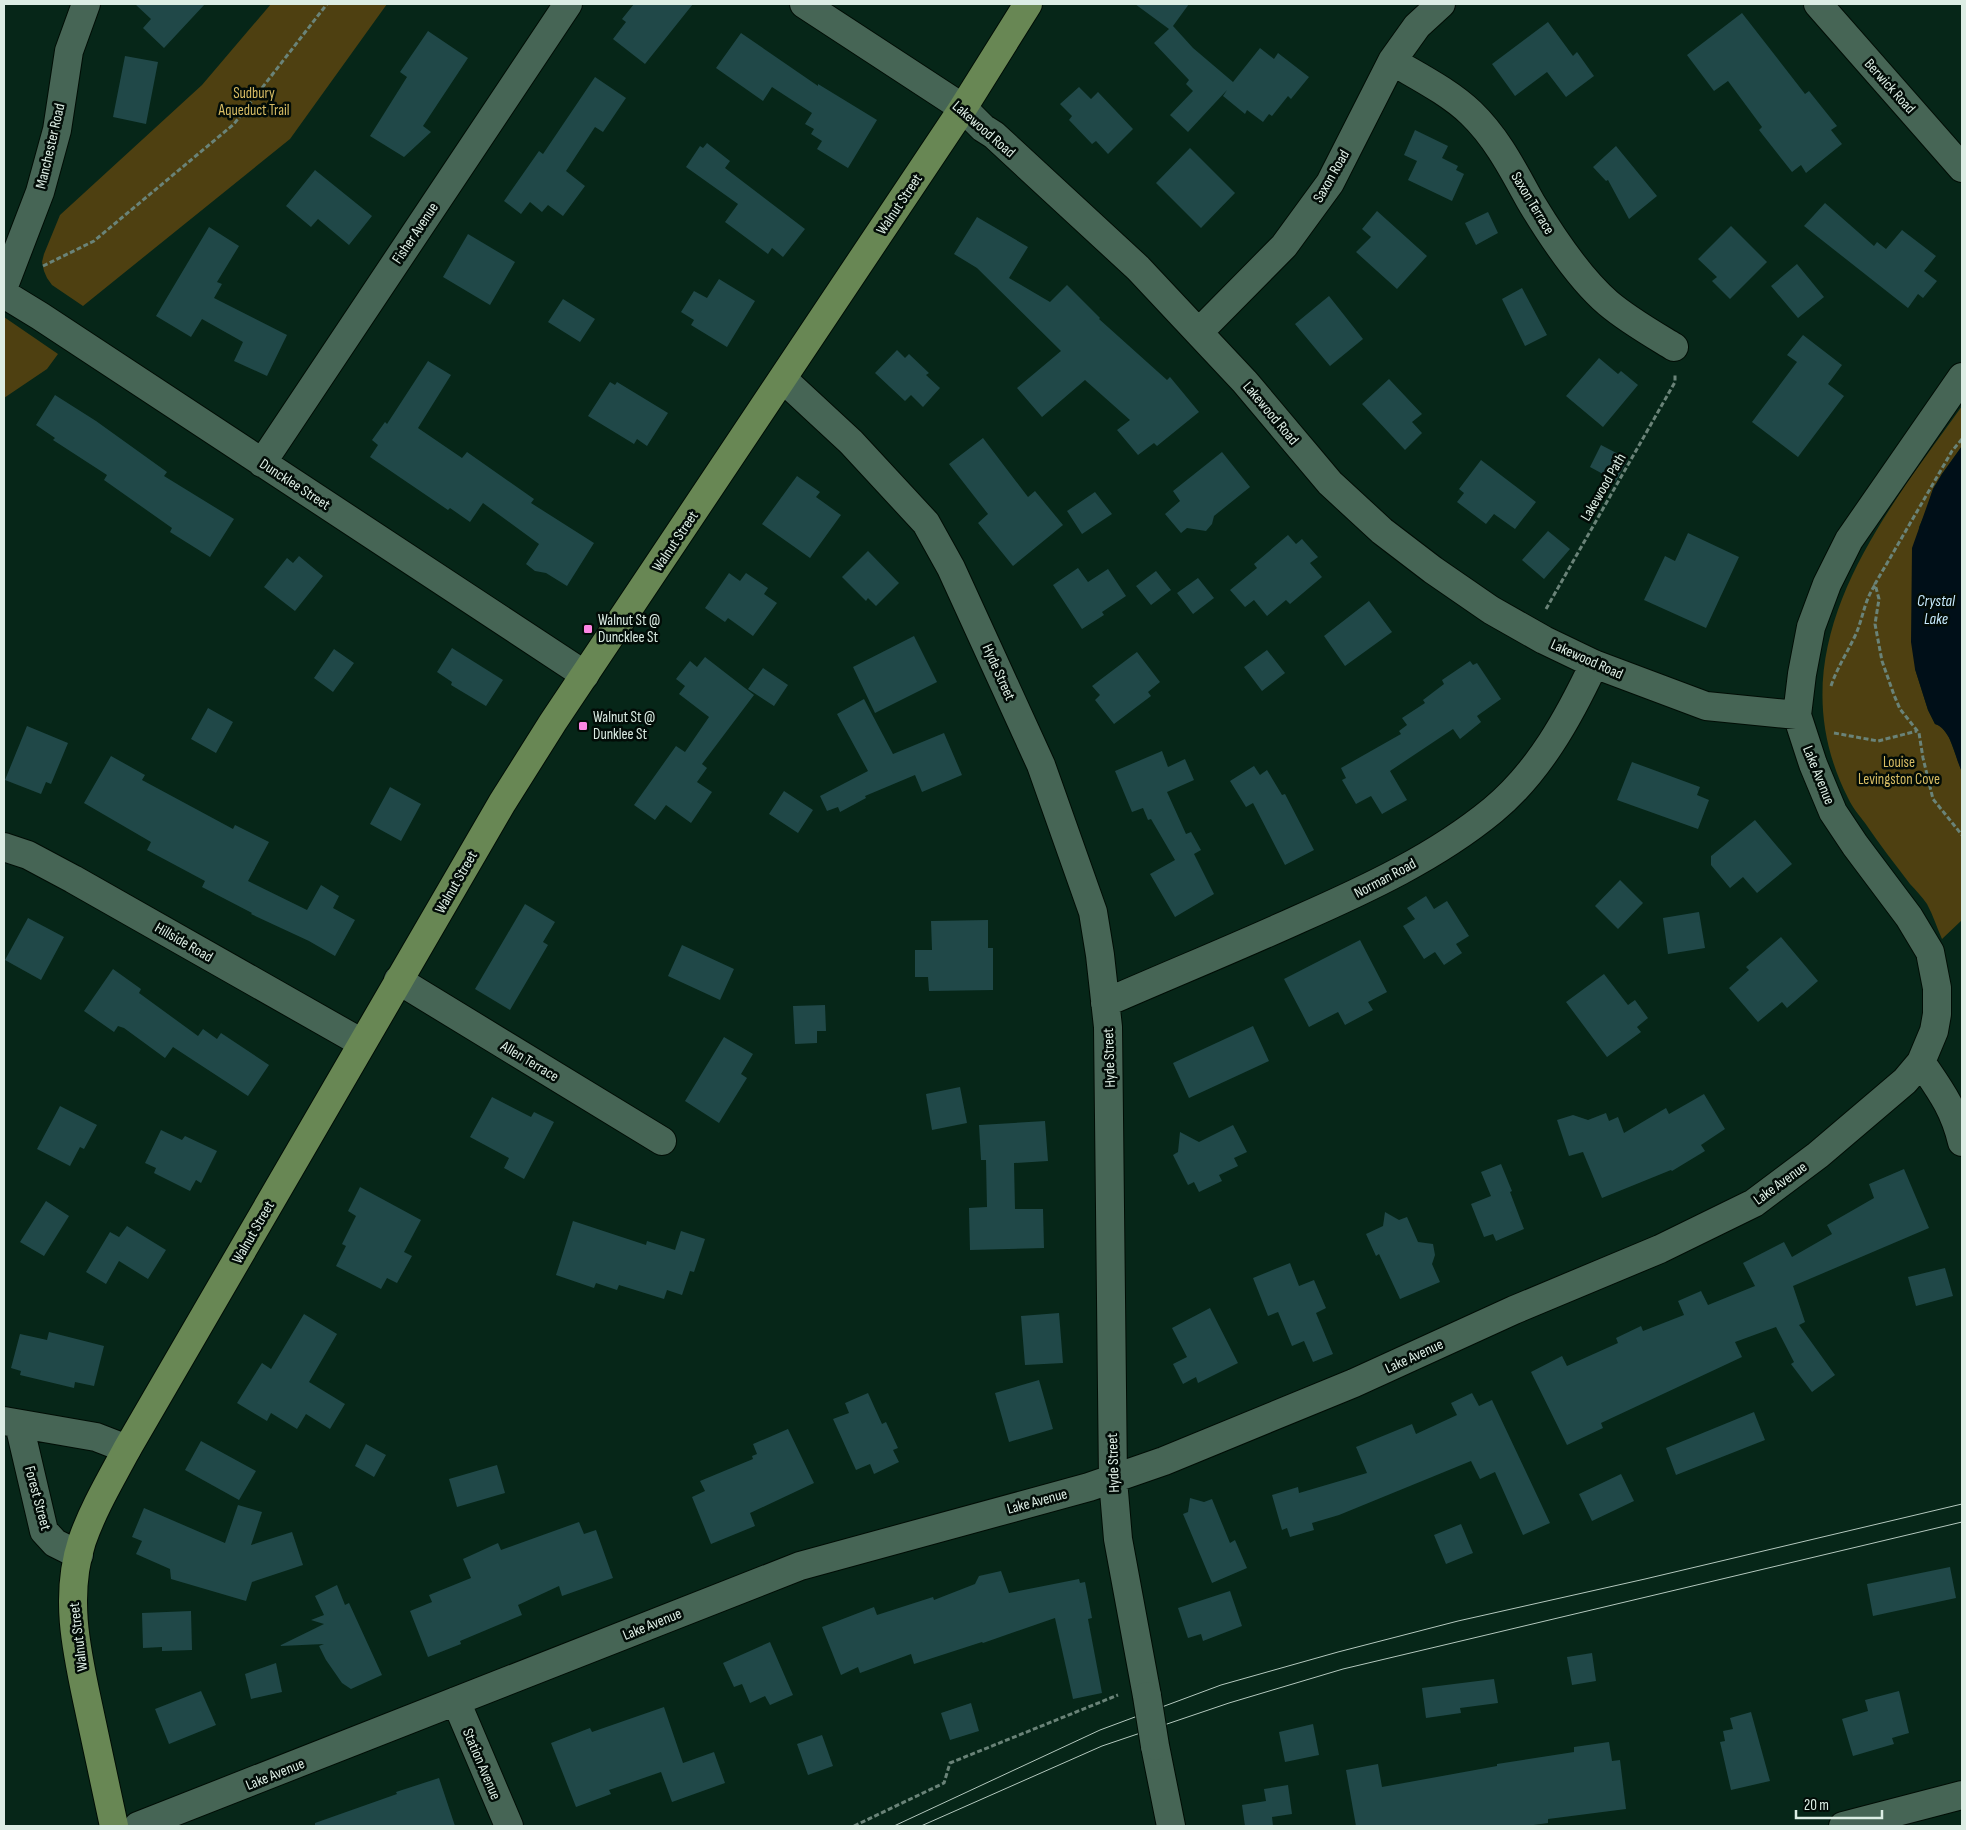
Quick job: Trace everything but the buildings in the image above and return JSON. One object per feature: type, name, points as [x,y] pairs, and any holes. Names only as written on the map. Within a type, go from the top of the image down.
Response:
[{"type":"main road","name":"Walnut Street","points":[[114,1826],[76,1641],[73,1595],[82,1541],[95,1509],[127,1449],[502,803],[585,675],[963,108],[1028,4]]},
{"type":"street","name":"Manchester Road","points":[[5,292],[40,192],[57,130],[69,51],[86,4]]},
{"type":"street","name":"Fisher Avenue","points":[[262,463],[568,4]]},
{"type":"street","name":"Lakewood Road","points":[[804,4],[963,108],[1138,268],[1245,382],[1330,483],[1376,525],[1433,570],[1474,599],[1532,634],[1594,664],[1706,706],[1797,715]]},
{"type":"street","name":"Saxon Road","points":[[1199,332],[1284,246],[1330,183],[1392,61],[1417,26],[1440,4]]},
{"type":"street","name":"Berwick Road","points":[[1818,4],[1962,168]]},
{"type":"street","name":"Saxon Terrace","points":[[1392,61],[1471,113],[1495,140],[1549,232],[1573,265],[1606,302],[1637,326],[1674,347]]},
{"type":"street","name":"Duncklee Street","points":[[5,292],[585,675]]},
{"type":"street","name":"Lake Avenue","points":[[138,1826],[233,1791],[800,1566],[1113,1480],[1139,1471],[1354,1383],[1514,1310],[1660,1249],[1754,1203],[1818,1155],[1905,1081],[1921,1062],[1934,1032],[1937,1014],[1937,988],[1930,952],[1910,917],[1855,845],[1833,812],[1813,764],[1797,715],[1802,674],[1811,627],[1827,584],[1849,540],[1962,377]]},
{"type":"street","name":"Hyde Street","points":[[783,379],[852,442],[926,523],[951,568],[1041,765],[1093,912],[1100,954],[1108,1027],[1113,1480],[1118,1540],[1171,1826]]},
{"type":"street","name":"Norman Road","points":[[1105,1003],[1372,887],[1446,844],[1494,809],[1523,779],[1554,740],[1576,703],[1594,664]]},
{"type":"street","name":"Hillside Road","points":[[4,847],[28,855],[73,879],[362,1043]]},
{"type":"street","name":"Allen Terrace","points":[[398,980],[662,1141]]},
{"type":"street","points":[[1921,1062],[1956,1116],[1962,1142]]},
{"type":"street","name":"Forest Street","points":[[79,1555],[55,1543],[44,1531],[12,1422],[102,1438],[127,1449]]},
{"type":"street","name":"Station Avenue","points":[[456,1701],[509,1826]]},
{"type":"street","points":[[1843,1826],[1962,1795]]},
{"type":"path","points":[[5,292],[28,274],[94,240],[234,124],[327,4]]},
{"type":"path","name":"Lakewood Path","points":[[1532,634],[1675,382],[1674,347]]},
{"type":"path","points":[[1829,691],[1848,648],[1856,636],[1868,594],[1952,451],[1962,439]]},
{"type":"path","points":[[1875,584],[1880,599],[1875,624],[1882,661],[1900,709],[1919,733],[1933,800],[1962,834]]},
{"type":"path","points":[[1834,733],[1878,741],[1916,731]]},
{"type":"path","points":[[854,1826],[944,1783],[950,1763],[1114,1696]]},
{"type":"green space","name":"Sudbury Aqueduct Trail","points":[[271,4],[387,4],[290,139],[83,306],[52,285],[47,278],[42,262],[60,215],[202,85]]},
{"type":"green space","points":[[4,317],[58,354],[47,369],[4,398]]},
{"type":"green space","name":"Louise Levingston Cove","points":[[1962,406],[1962,446],[1933,489],[1919,527],[1915,669],[1928,710],[1935,724],[1941,726],[1949,737],[1962,772],[1962,920],[1942,939],[1927,904],[1881,846],[1848,798],[1828,743],[1823,691],[1829,640],[1846,590],[1870,542],[1899,495]]},
{"type":"water","name":"Crystal Lake","points":[[1962,446],[1962,772],[1949,738],[1941,727],[1935,724],[1928,710],[1915,669],[1911,642],[1912,548],[1933,489]]},
{"type":"tram line","points":[[894,1826],[1100,1730],[1221,1685],[1458,1621],[1962,1504]]},
{"type":"tram line","points":[[921,1826],[1102,1746],[1229,1703],[1343,1669],[1962,1522]]},
{"type":"place","name":"Walnut St @ Duncklee St","points":[[588,629]]},
{"type":"place","name":"Walnut St @ Dunklee St","points":[[583,726]]}]
